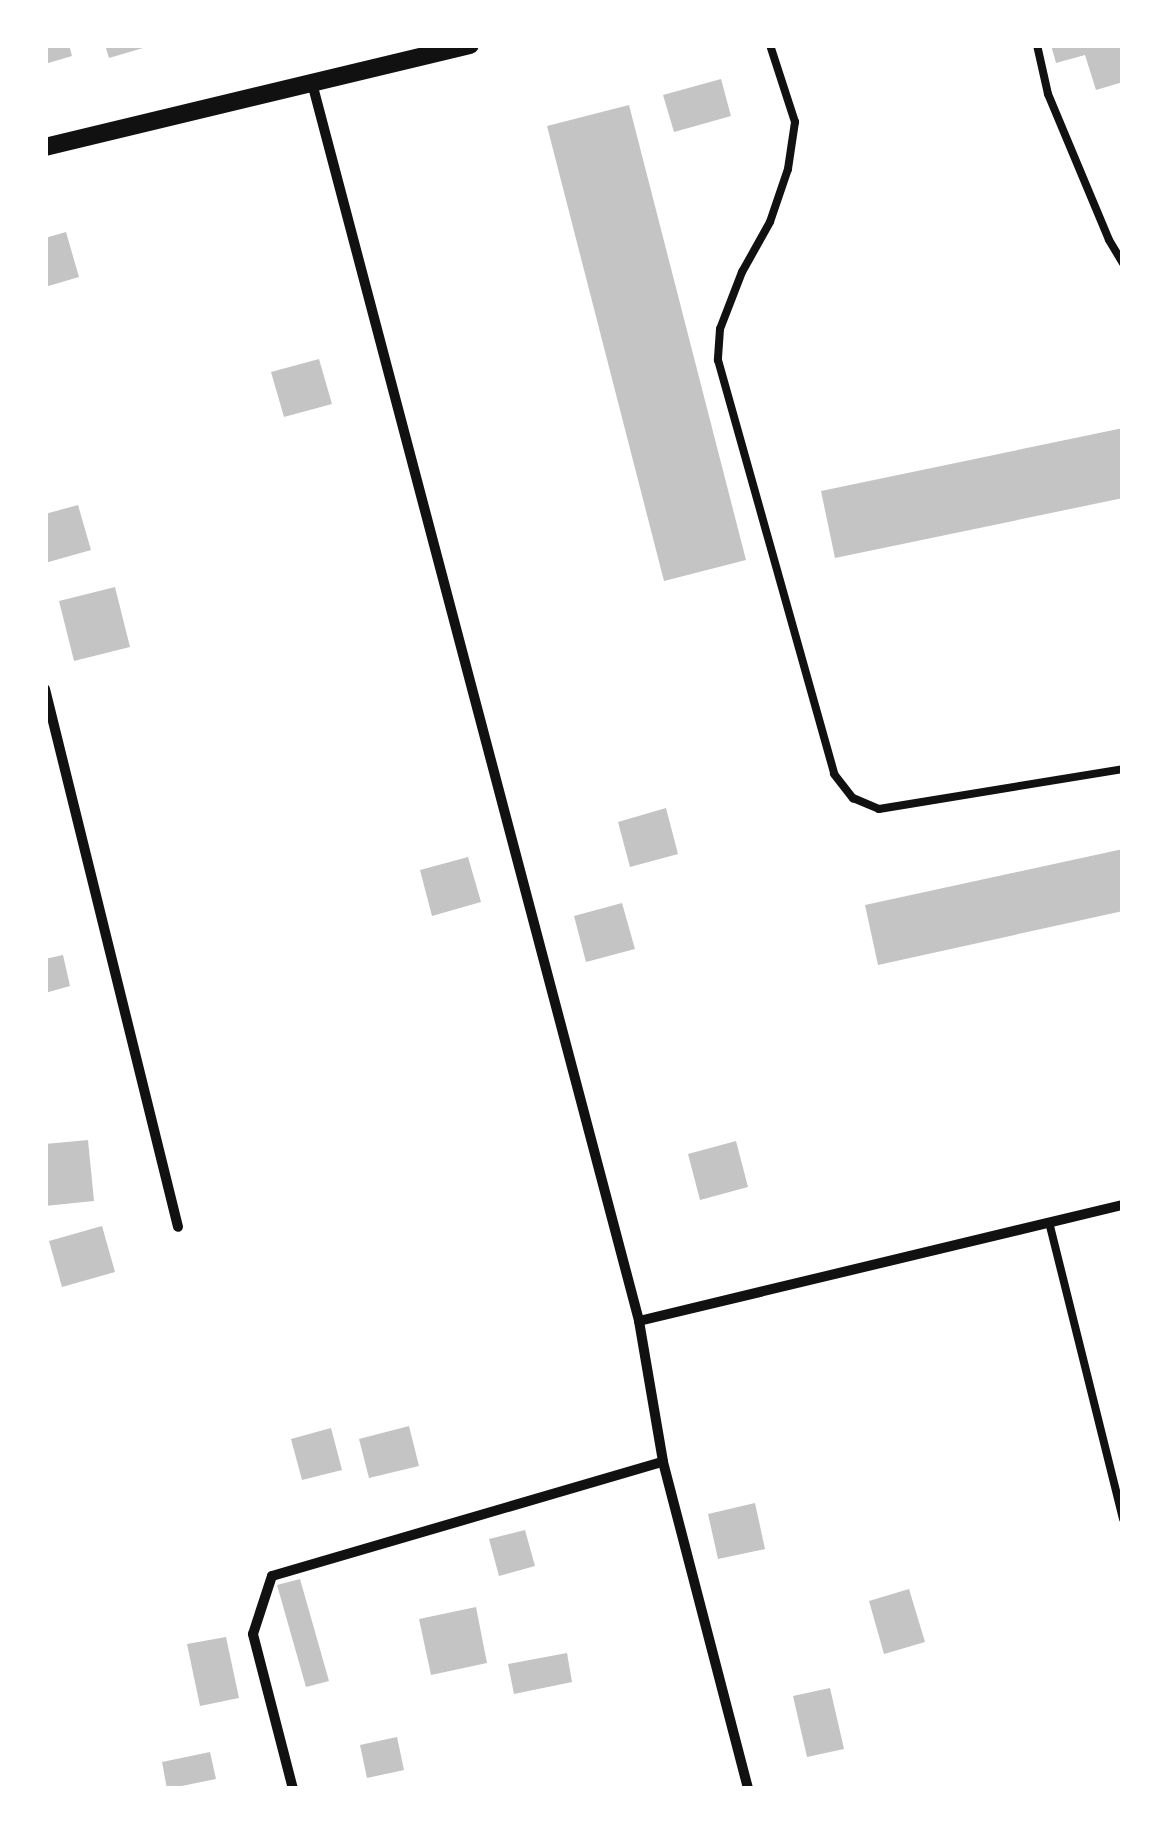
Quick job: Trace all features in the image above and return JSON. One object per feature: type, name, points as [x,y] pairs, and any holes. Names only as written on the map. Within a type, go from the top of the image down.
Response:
[{"type":"street","points":[[45,147],[470,45]]},
{"type":"street","points":[[312,83],[638,1322],[663,1462],[748,1789]]},
{"type":"street","points":[[45,688],[178,1227]]},
{"type":"street","points":[[638,1322],[1123,1205]]},
{"type":"street","points":[[293,1789],[254,1634],[272,1576],[663,1462]]},
{"type":"lane","points":[[770,45],[794,122],[788,169],[770,222],[742,272],[720,329],[718,360],[834,774],[853,798],[879,809],[1123,769]]},
{"type":"lane","points":[[1037,45],[1048,94],[1108,240],[1123,263]]},
{"type":"lane","points":[[1049,1222],[1123,1519]]},
{"type":"building","points":[[45,45],[69,45],[72,56],[45,64]]},
{"type":"building","points":[[105,45],[150,45],[150,46],[109,58]]},
{"type":"building","points":[[1051,45],[1123,45],[1123,82],[1096,90],[1085,55],[1056,63]]},
{"type":"building","points":[[721,79],[731,116],[674,132],[663,95]]},
{"type":"building","points":[[629,105],[746,560],[664,581],[547,126]]},
{"type":"building","points":[[66,232],[79,277],[45,287],[45,238]]},
{"type":"building","points":[[319,359],[332,404],[284,417],[271,372]]},
{"type":"building","points":[[1123,428],[1123,498],[835,558],[821,491]]},
{"type":"building","points":[[78,505],[91,550],[45,563],[45,514]]},
{"type":"building","points":[[115,587],[130,647],[74,661],[59,601]]},
{"type":"building","points":[[666,808],[678,854],[630,867],[618,822]]},
{"type":"building","points":[[1123,849],[1123,911],[878,965],[865,905]]},
{"type":"building","points":[[468,857],[481,902],[432,916],[420,870]]},
{"type":"building","points":[[622,903],[635,949],[586,962],[574,916]]},
{"type":"building","points":[[63,955],[70,986],[45,993],[45,959]]},
{"type":"building","points":[[88,1140],[94,1201],[45,1206],[45,1144]]},
{"type":"building","points":[[736,1141],[748,1187],[700,1200],[688,1154]]},
{"type":"building","points":[[102,1226],[115,1272],[62,1287],[49,1241]]},
{"type":"building","points":[[409,1426],[419,1466],[369,1478],[359,1439]]},
{"type":"building","points":[[331,1428],[342,1470],[302,1480],[291,1439]]},
{"type":"building","points":[[755,1503],[765,1549],[718,1559],[708,1514]]},
{"type":"building","points":[[525,1530],[535,1566],[499,1576],[489,1539]]},
{"type":"building","points":[[300,1579],[329,1681],[306,1687],[277,1585]]},
{"type":"building","points":[[909,1589],[925,1642],[884,1654],[869,1601]]},
{"type":"building","points":[[476,1607],[487,1663],[431,1675],[419,1619]]},
{"type":"building","points":[[226,1637],[239,1698],[200,1706],[187,1644]]},
{"type":"building","points":[[567,1653],[572,1682],[514,1694],[508,1664]]},
{"type":"building","points":[[830,1688],[844,1749],[807,1757],[793,1696]]},
{"type":"building","points":[[397,1737],[404,1770],[367,1778],[360,1745]]},
{"type":"building","points":[[210,1752],[216,1779],[167,1789],[162,1762]]}]
